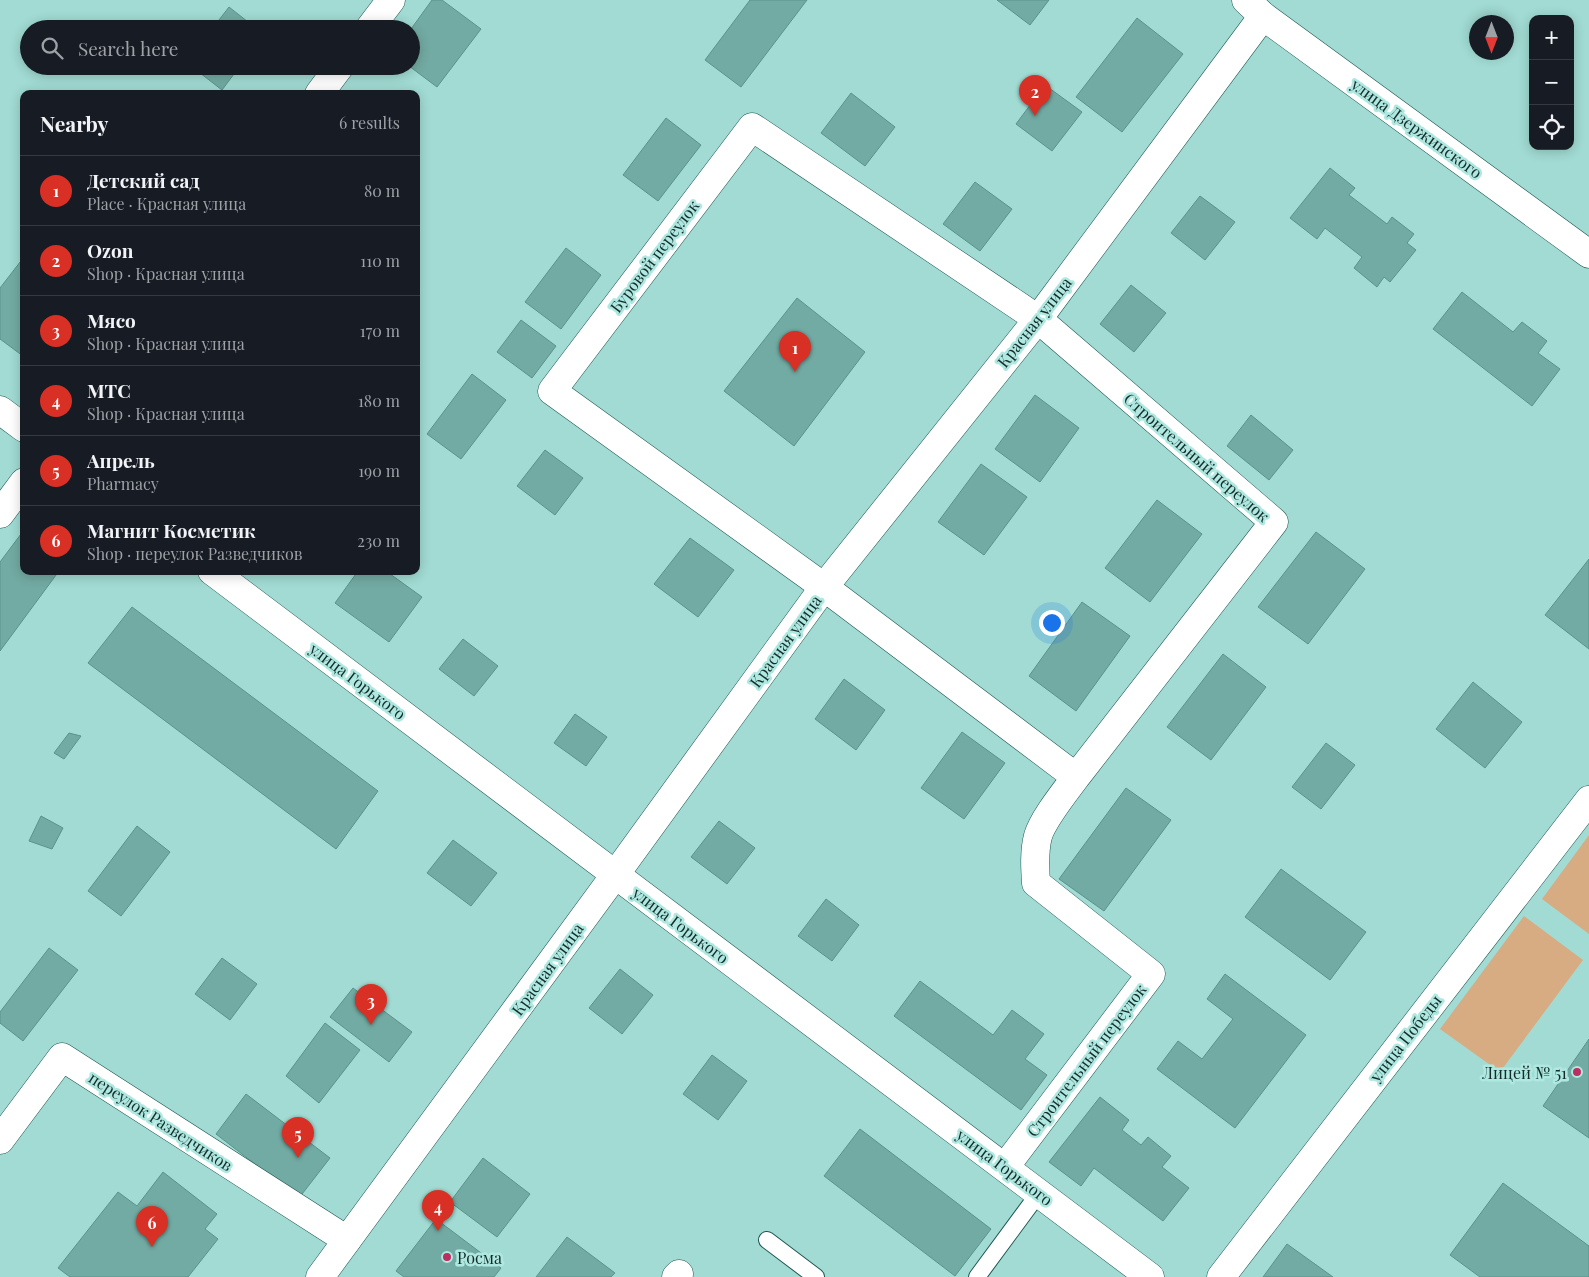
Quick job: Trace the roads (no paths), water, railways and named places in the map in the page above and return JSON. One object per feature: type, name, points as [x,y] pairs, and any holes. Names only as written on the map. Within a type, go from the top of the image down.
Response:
[{"type":"street","points":[[376,20],[391,0]]},
{"type":"street","name":"улица Дзержинского","points":[[1255,8],[1589,254]]},
{"type":"street","name":"Красная улица","points":[[320,1277],[615,876],[824,587],[1038,319],[1255,8]]},
{"type":"street","points":[[322,90],[333,75]]},
{"type":"street","name":"Буровой переулок","points":[[824,587],[552,391],[752,127],[1038,319]]},
{"type":"street","name":"Строительный переулок","points":[[1005,1167],[1151,974],[1036,883],[1035,862],[1038,836],[1054,808],[1076,777],[1274,522],[1038,319]]},
{"type":"street","points":[[0,410],[20,425]]},
{"type":"street","points":[[0,514],[20,487]]},
{"type":"street","name":"улица Горького","points":[[217,575],[1150,1277]]},
{"type":"street","points":[[824,587],[1076,777]]},
{"type":"street","name":"улица Победы","points":[[1221,1277],[1589,800]]},
{"type":"street","name":"переулок Разведчиков","points":[[0,1140],[62,1057],[347,1240]]},
{"type":"lane","points":[[977,1277],[1039,1193]]},
{"type":"lane","points":[[767,1240],[816,1277]]},
{"type":"place","name":"Ozon","points":[[1035,116]]},
{"type":"place","name":"Детский сад","points":[[795,372]]},
{"type":"place","name":"Мясо","points":[[371,1025]]},
{"type":"place","name":"Лицей № 51","points":[[1577,1072]]},
{"type":"place","name":"Апрель","points":[[298,1158]]},
{"type":"place","name":"МТС","points":[[438,1231]]},
{"type":"place","name":"Магнит Косметик","points":[[152,1247]]},
{"type":"place","name":"Росма","points":[[447,1257]]}]
